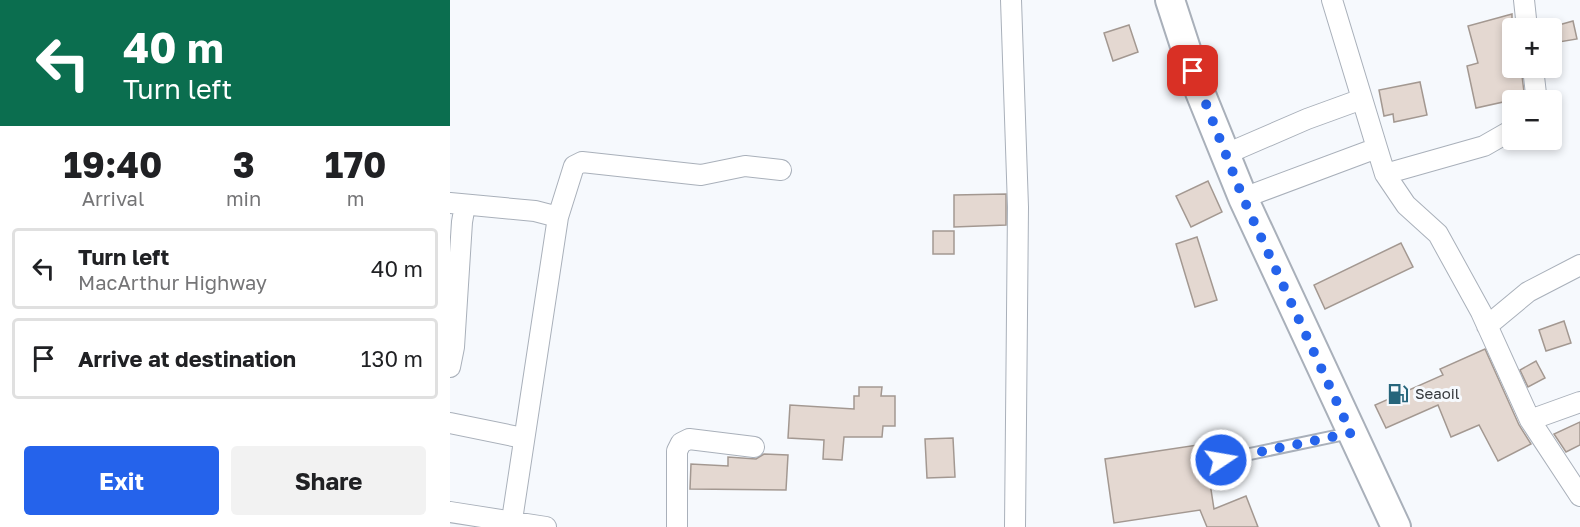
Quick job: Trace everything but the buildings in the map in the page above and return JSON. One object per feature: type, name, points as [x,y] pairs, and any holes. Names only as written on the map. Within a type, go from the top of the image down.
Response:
[{"type":"main road","points":[[1170,0],[1200,92],[1243,198],[1396,527]]},
{"type":"street","points":[[1011,0],[1018,207],[1015,527]]},
{"type":"street","points":[[1332,0],[1385,174],[1406,205],[1438,234],[1487,326],[1530,420],[1580,496]]},
{"type":"street","points":[[1524,0],[1526,18]]},
{"type":"street","points":[[1226,154],[1307,119],[1362,99]]},
{"type":"street","points":[[1385,174],[1484,146],[1502,136]]},
{"type":"street","points":[[1243,198],[1377,148]]},
{"type":"street","points":[[512,520],[558,217],[574,166],[582,162],[701,175],[745,166],[781,170]]},
{"type":"street","points":[[450,367],[462,222],[458,204],[535,211],[558,217]]},
{"type":"street","points":[[1487,326],[1528,292],[1580,265]]},
{"type":"street","points":[[1530,420],[1580,402]]},
{"type":"street","points":[[450,423],[486,433],[523,438]]},
{"type":"street","points":[[676,527],[677,451],[681,442],[689,439],[754,447]]},
{"type":"street","points":[[450,512],[546,527]]},
{"type":"lane","points":[[1221,460],[1351,433]]},
{"type":"place","name":"Seaoil","points":[[1398,394]]},
{"type":"route","points":[[1193,71],[1243,198],[1351,433],[1221,460]]}]
